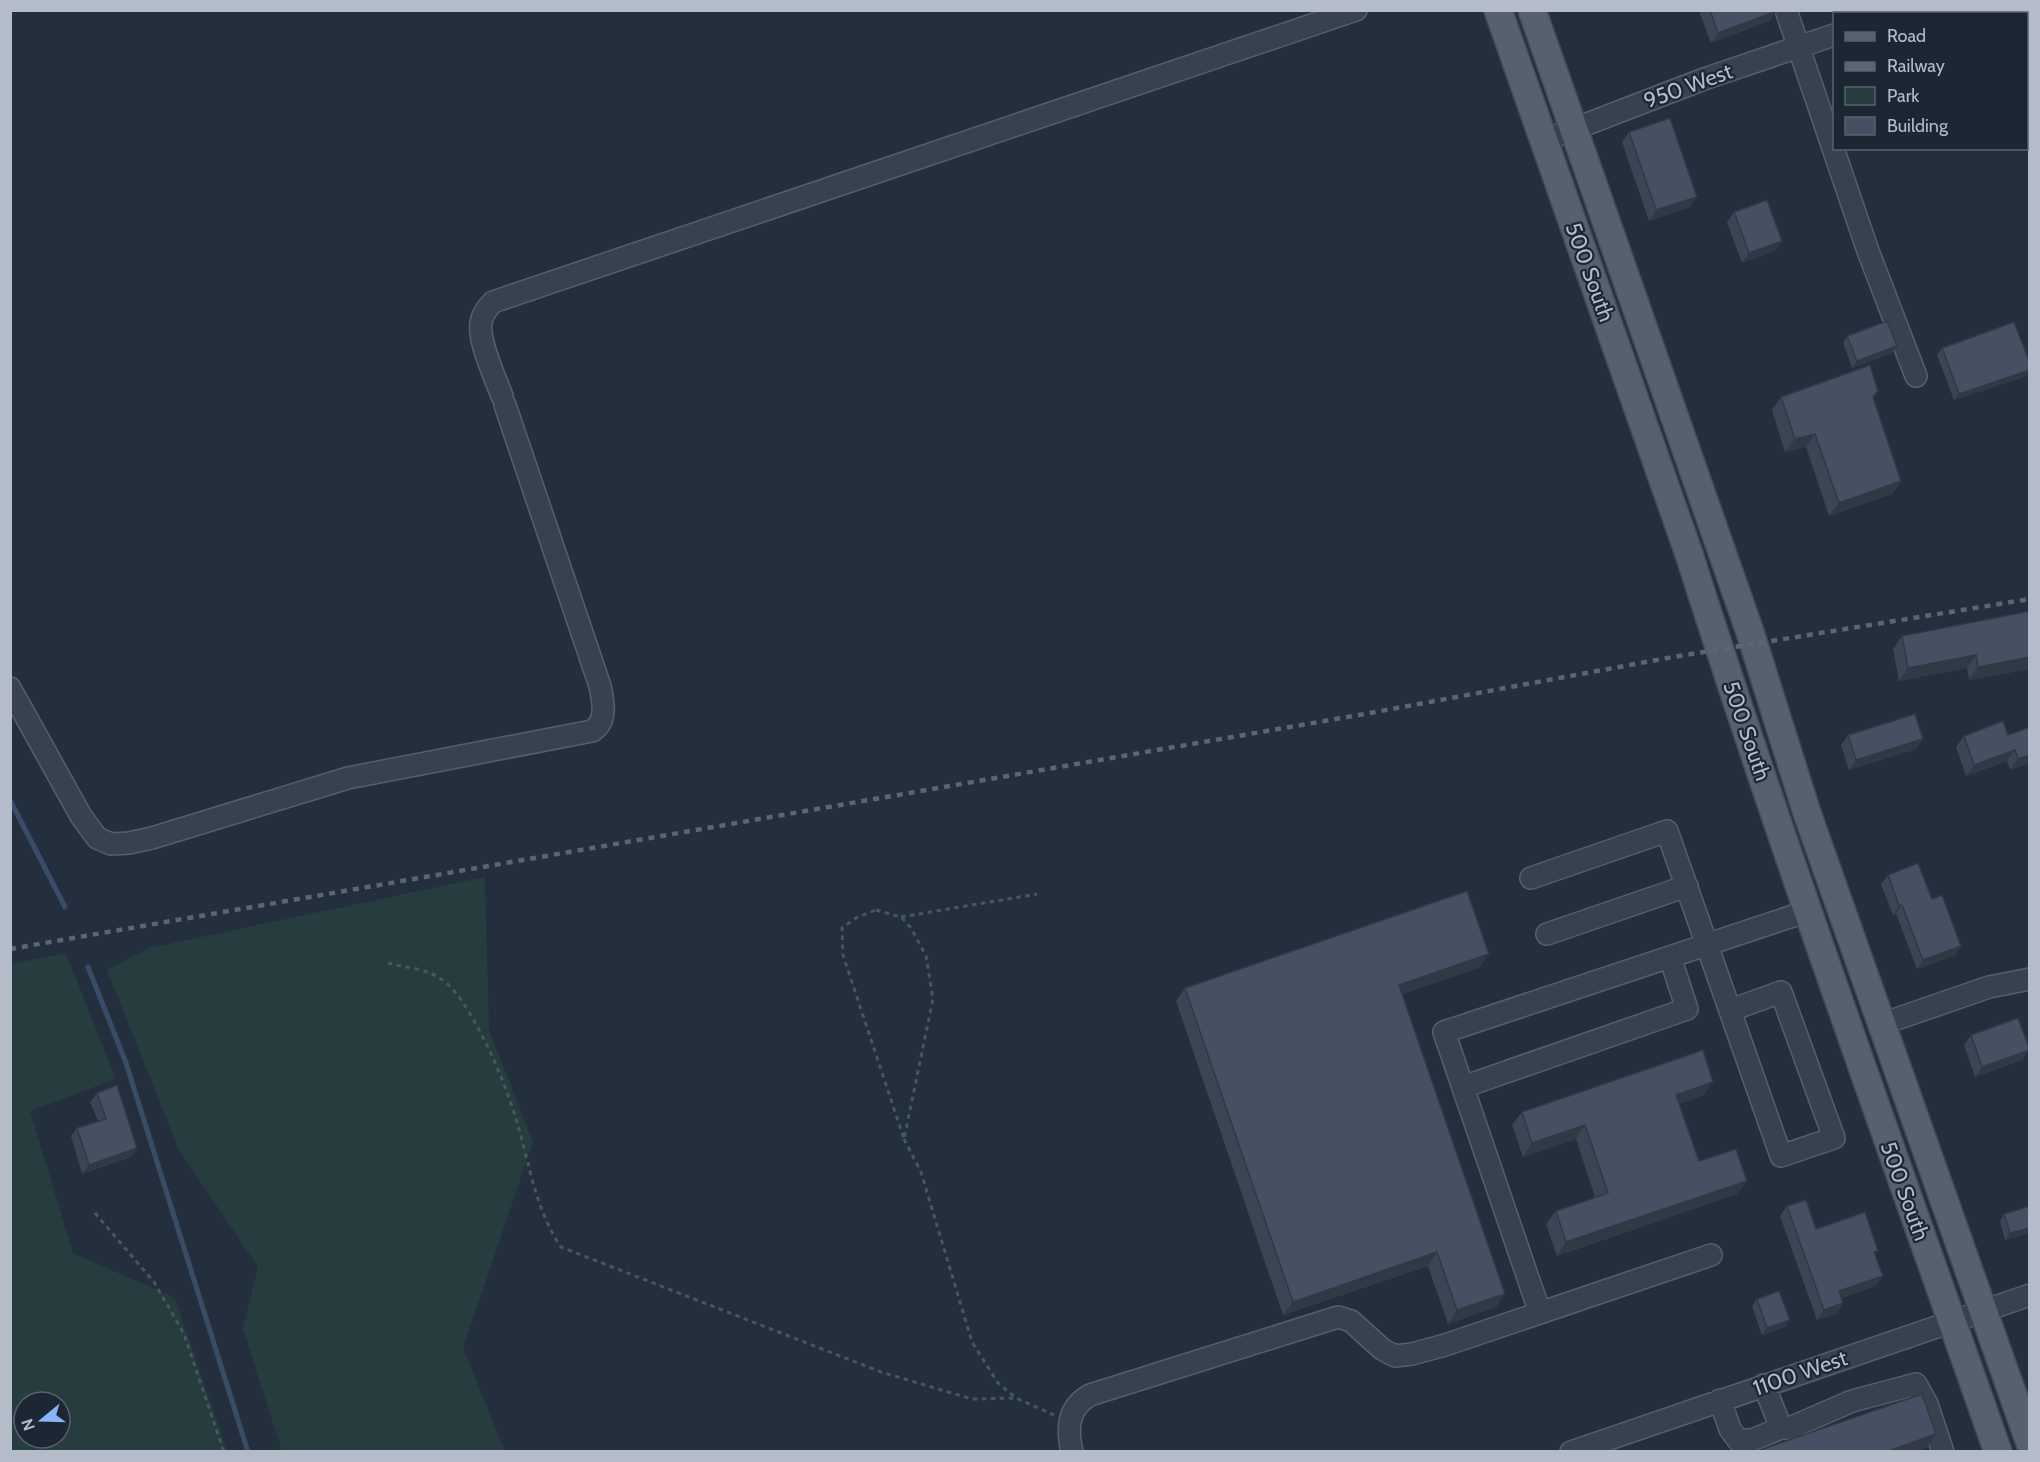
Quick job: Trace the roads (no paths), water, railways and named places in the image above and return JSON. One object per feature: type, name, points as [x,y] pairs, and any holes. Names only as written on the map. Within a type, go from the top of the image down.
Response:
[{"type":"main road","name":"500 South","points":[[1498,10],[1686,543],[1808,911],[1997,1451]]},
{"type":"main road","name":"500 South","points":[[1532,10],[1746,621],[1807,813],[2030,1443]]},
{"type":"street","points":[[10,688],[81,816],[97,838],[111,844],[129,843],[152,837],[348,778],[592,730],[597,727],[605,709],[600,686],[486,349],[480,325],[485,312],[493,302],[1356,10]]},
{"type":"street","points":[[1786,10],[1833,147]]},
{"type":"street","name":"950 West","points":[[1543,141],[1704,79],[1833,35]]},
{"type":"street","points":[[1834,150],[1868,250],[1916,376]]},
{"type":"street","points":[[1531,878],[1667,831],[1781,1156],[1834,1138],[1781,992],[1731,1010]]},
{"type":"street","points":[[1547,934],[1687,886]]},
{"type":"street","points":[[1540,1313],[1444,1032],[1808,911]]},
{"type":"street","points":[[1463,1087],[1688,1010],[1670,957]]},
{"type":"street","points":[[1882,1024],[1989,987],[2030,980]]},
{"type":"street","points":[[1072,1452],[1068,1434],[1069,1421],[1080,1401],[1090,1395],[1338,1317],[1351,1321],[1382,1349],[1395,1356],[1412,1354],[1446,1345],[1711,1255]]},
{"type":"street","name":"1100 West","points":[[1570,1452],[2030,1295]]},
{"type":"street","points":[[1720,1400],[1738,1446],[1781,1428],[1790,1428],[1852,1401],[1917,1384],[1927,1404],[1943,1452]]},
{"type":"street","points":[[1764,1385],[1781,1428]]},
{"type":"waterway","points":[[10,800],[65,907]]},
{"type":"waterway","points":[[88,967],[126,1063],[248,1452]]},
{"type":"railway","points":[[10,949],[1359,715],[1673,657],[2030,599]]}]
